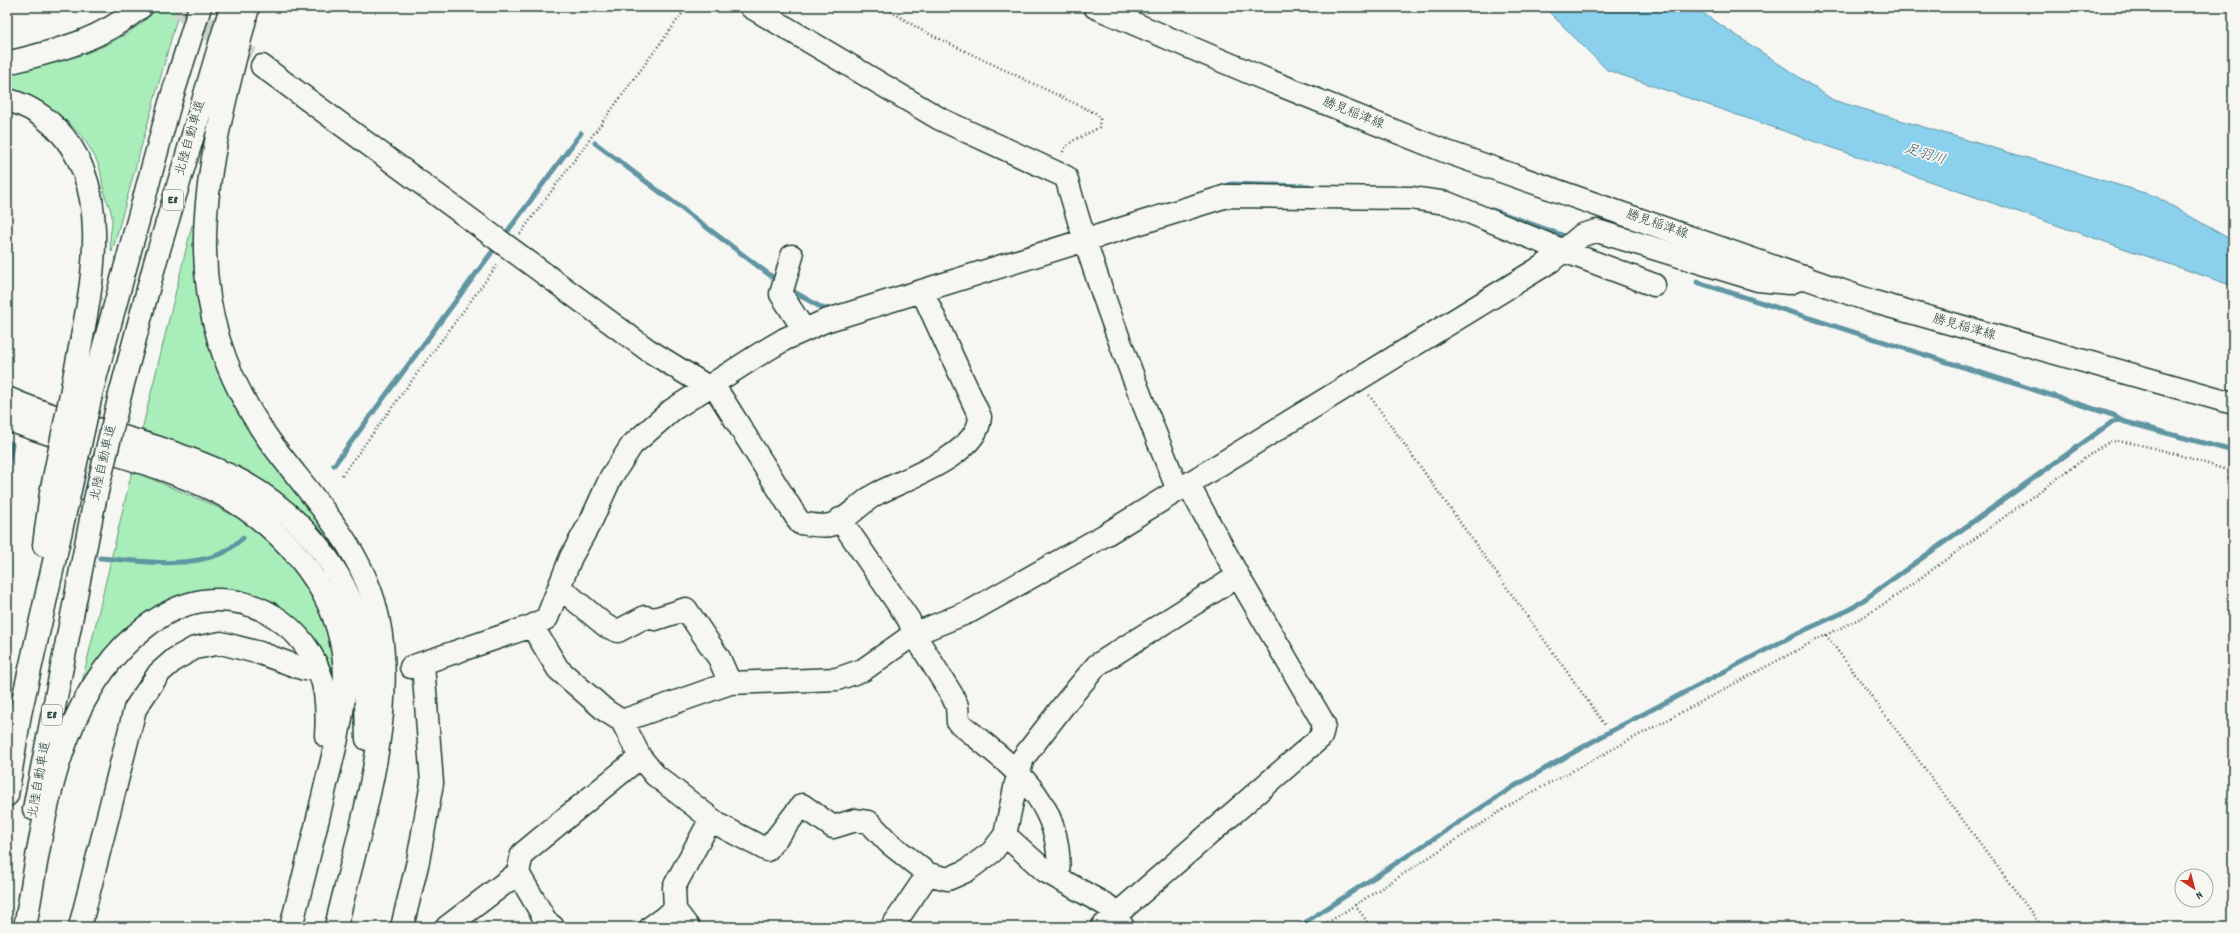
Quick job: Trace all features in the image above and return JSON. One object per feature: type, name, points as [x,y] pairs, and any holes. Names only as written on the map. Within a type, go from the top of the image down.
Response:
[{"type":"main road","points":[[7,63],[64,49],[95,37],[124,21],[141,7]]},
{"type":"main road","name":"E8","points":[[7,795],[59,496],[82,387],[200,7]]},
{"type":"main road","name":"北陸自動車道","points":[[14,927],[44,751],[94,504],[120,395],[157,255],[231,7]]},
{"type":"main road","points":[[248,7],[210,167],[205,209],[206,282],[212,318],[235,384],[269,440],[337,529],[357,560],[370,589],[378,618],[383,653],[383,691],[380,730],[362,820],[336,927]]},
{"type":"main road","points":[[751,7],[940,119],[1066,177],[1082,236],[1127,364],[1183,487],[1238,576],[1324,724],[1321,737],[1113,923],[1108,906],[1045,871],[1005,835]]},
{"type":"main road","name":"勝見稲津線","points":[[1095,7],[1260,77],[1447,152],[1871,301],[2233,403]]},
{"type":"main road","points":[[262,66],[648,350],[711,386],[800,523],[830,525],[840,520],[875,495],[918,475],[953,454],[971,438],[980,427],[980,417],[922,291]]},
{"type":"main road","points":[[7,100],[16,102],[42,116],[62,134],[78,158],[89,188],[94,218],[94,248],[82,387]]},
{"type":"main road","points":[[402,927],[418,861],[432,783],[417,666],[532,626],[547,618],[571,557],[592,519],[611,477],[632,445],[672,410],[758,355],[804,330],[825,321],[922,291],[1082,236],[1227,196],[1411,198],[1447,203],[1564,251],[1654,285]]},
{"type":"main road","points":[[622,721],[730,683],[836,679],[863,670],[914,634],[971,611],[1183,487],[1552,261],[1582,235],[1597,231],[1758,280],[1788,283],[1805,277]]},
{"type":"main road","points":[[792,256],[781,294],[804,330]]},
{"type":"main road","points":[[7,398],[42,412],[157,447],[199,462],[236,479],[284,512],[323,552],[350,603],[359,633],[365,679],[367,751],[362,820]]},
{"type":"main road","points":[[7,419],[34,430],[156,467],[218,493],[270,527],[292,549],[310,573],[325,598],[336,624],[344,653],[344,681],[335,748],[291,927]]},
{"type":"main road","points":[[840,520],[909,620],[914,634],[952,695],[957,706],[958,722],[1019,773],[1045,807],[1053,829],[1060,857],[1058,878]]},
{"type":"main road","points":[[532,626],[558,669],[606,712],[622,721],[640,757],[655,775],[711,819],[766,850],[802,805],[833,827],[856,820],[869,822],[889,843],[928,874],[948,879],[966,871],[992,852],[1005,835],[1023,758],[1067,700],[1097,665],[1238,576]]},
{"type":"main road","points":[[559,587],[606,626],[618,631],[645,616],[655,619],[686,610],[719,658],[730,683]]},
{"type":"main road","points":[[26,927],[45,819],[59,764],[72,726],[104,670],[124,646],[147,626],[172,611],[202,601],[231,601],[261,608],[284,621],[302,639],[316,662],[325,693],[326,750],[320,811]]},
{"type":"main road","points":[[80,927],[135,709],[159,673],[175,659],[195,648],[221,643],[260,653],[304,668]]},
{"type":"main road","points":[[446,927],[518,872],[522,854],[640,757]]},
{"type":"main road","points":[[688,927],[675,910],[674,887],[711,819]]},
{"type":"main road","points":[[518,872],[546,921],[553,927]]},
{"type":"main road","points":[[892,927],[928,874]]},
{"type":"main road","points":[[651,927],[675,910]]},
{"type":"path","points":[[884,7],[921,30],[1095,113],[1100,119],[1099,127],[1092,133],[1070,143],[1063,151],[1061,158],[1066,177]]},
{"type":"path","points":[[1358,380],[1605,725]]},
{"type":"path","points":[[1321,927],[1518,800],[1826,635],[1865,616],[1896,596],[2099,448],[2110,442],[2122,442],[2139,445],[2233,472]]},
{"type":"path","points":[[1826,635],[2042,927]]},
{"type":"path","points":[[1355,905],[1372,927]]},
{"type":"green space","points":[[159,7],[180,7],[112,252],[110,239],[112,216],[104,193],[100,169],[92,152],[84,139],[62,117],[36,101],[7,92],[7,75],[69,59],[108,44],[143,22]]},
{"type":"green space","points":[[201,224],[211,334],[358,573],[376,636],[314,531],[141,434],[192,225]]},
{"type":"green space","points":[[132,471],[211,504],[251,525],[285,550],[324,614],[339,688],[317,644],[299,622],[273,602],[239,592],[181,598],[79,695]]},
{"type":"water","name":"足羽川","points":[[1544,7],[1694,7],[1833,100],[2155,196],[2233,241],[2233,286],[1607,70]]},
{"type":"waterway","points":[[504,236],[581,133]]},
{"type":"waterway","points":[[595,143],[779,282]]},
{"type":"waterway","points":[[1223,187],[1231,184],[1309,186]]},
{"type":"waterway","points":[[1493,210],[1562,235]]},
{"type":"waterway","points":[[334,465],[492,252]]},
{"type":"waterway","points":[[1697,282],[2113,415],[2122,421]]},
{"type":"waterway","points":[[789,289],[824,309],[834,308]]},
{"type":"waterway","points":[[1298,927],[1513,787],[1611,731],[1794,635],[1851,609],[2112,422],[2122,421],[2233,451]]},
{"type":"waterway","points":[[7,442],[12,444],[7,472]]},
{"type":"waterway","points":[[100,558],[162,563],[193,561],[223,553],[243,538]]},
{"type":"tunnel","points":[[178,7],[262,66]]},
{"type":"tunnel","points":[[304,669],[411,667]]}]
